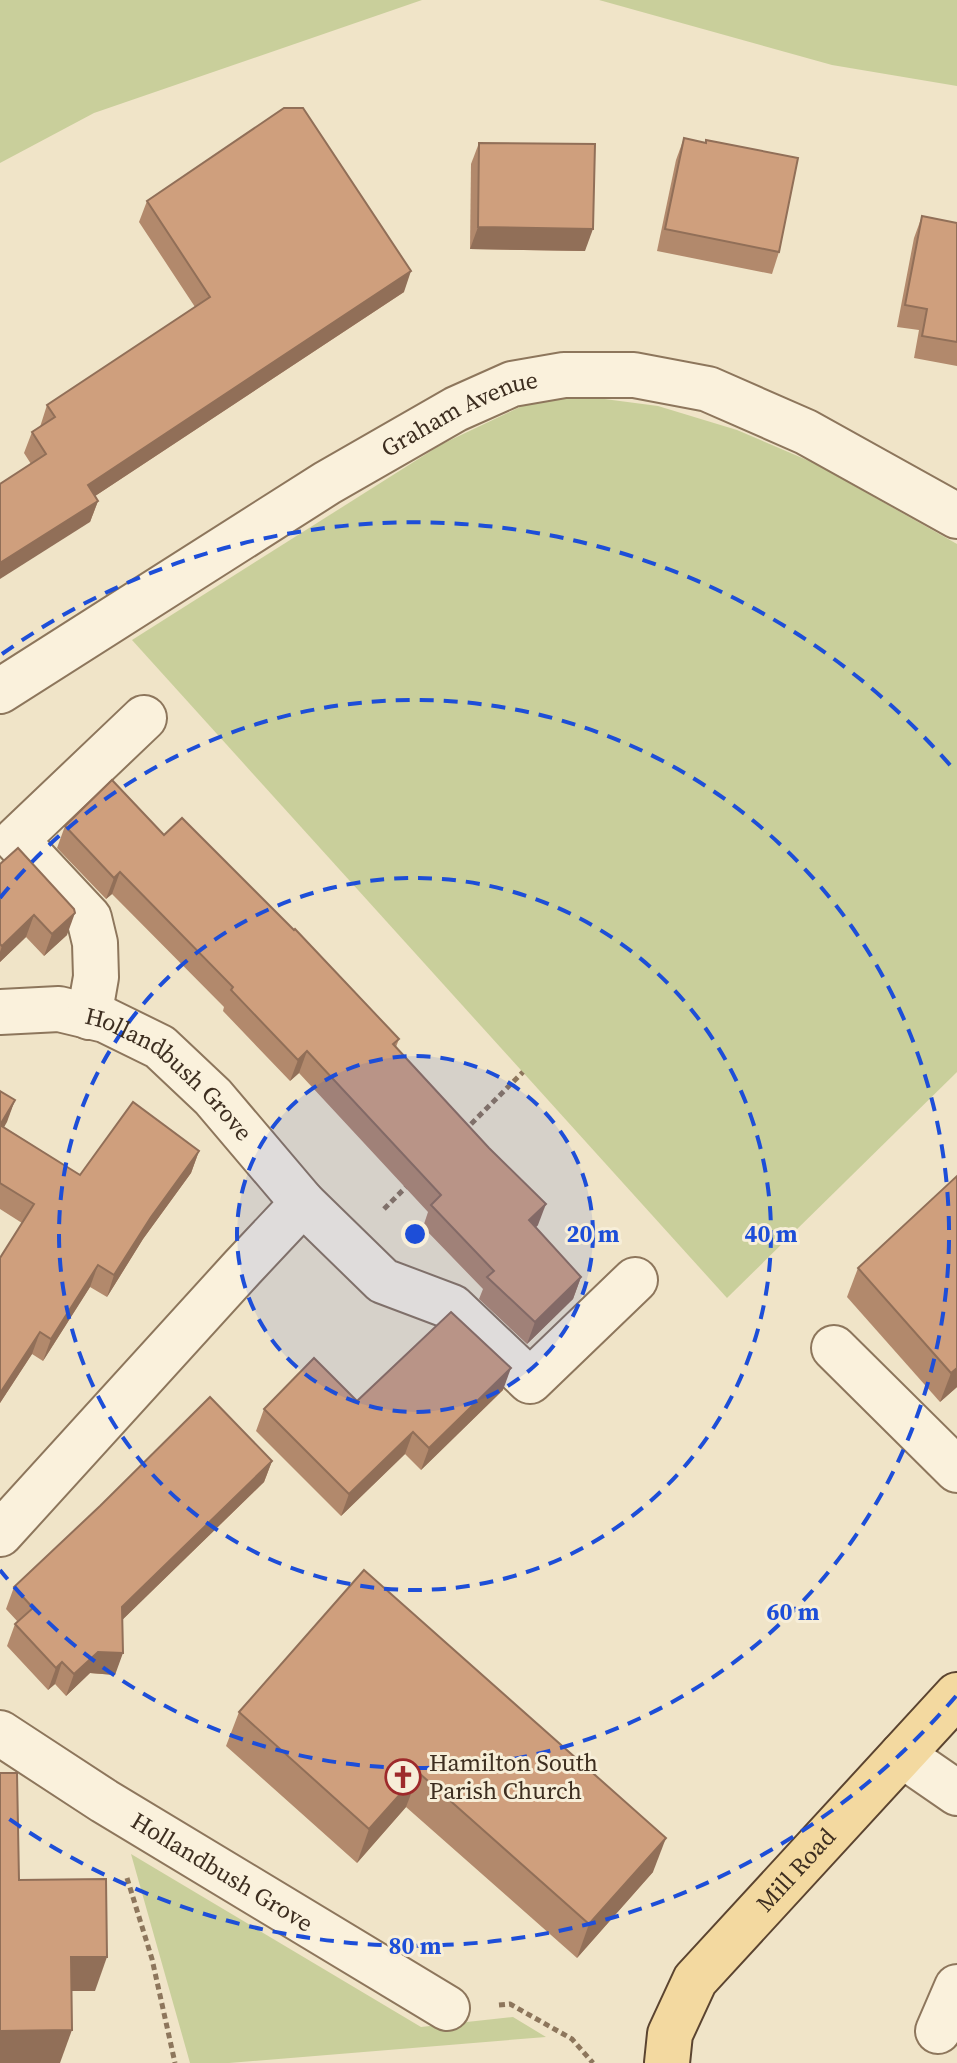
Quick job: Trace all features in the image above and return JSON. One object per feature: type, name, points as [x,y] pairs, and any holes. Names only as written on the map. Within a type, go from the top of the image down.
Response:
[{"type":"main road","name":"Mill Road","points":[[667,2063],[670,2034],[695,1980],[957,1695]]},
{"type":"street","name":"Graham Avenue","points":[[0,691],[327,483],[456,409],[512,384],[564,375],[634,375],[708,389],[806,432],[957,516]]},
{"type":"street","points":[[89,1017],[96,977],[95,943],[89,918],[16,840],[144,718]]},
{"type":"street","name":"Hollandbush Grove","points":[[0,1012],[59,1009],[105,1020],[160,1047],[213,1097],[303,1203],[383,1281],[452,1307],[530,1381],[635,1280]]},
{"type":"street","points":[[0,1534],[303,1203]]},
{"type":"street","points":[[834,1348],[957,1470]]},
{"type":"street","name":"Hollandbush Grove","points":[[0,1733],[104,1801],[447,2008]]},
{"type":"street","points":[[902,1755],[957,1793]]},
{"type":"street","points":[[938,2031],[957,1987]]},
{"type":"path","points":[[457,1137],[523,1072]]},
{"type":"path","points":[[347,1245],[413,1181]]},
{"type":"path","points":[[104,1801],[152,1959],[175,2063]]},
{"type":"path","points":[[447,2008],[510,2004],[572,2039],[593,2063]]},
{"type":"green space","points":[[0,0],[422,0],[94,113],[0,163]]},
{"type":"green space","points":[[599,0],[957,0],[957,86],[832,65]]},
{"type":"green space","points":[[574,395],[658,406],[737,430],[814,463],[957,544],[957,1072],[727,1298],[132,640],[442,444],[522,406]]},
{"type":"green space","points":[[131,1854],[421,2027],[513,2017],[546,2037],[229,2063],[190,2063]]},
{"type":"building","points":[[284,108],[303,108],[411,271],[88,485],[98,501],[0,563],[0,484],[46,454],[32,432],[55,417],[47,405],[210,297],[147,201]]},
{"type":"building","points":[[684,138],[798,158],[779,252],[665,229]]},
{"type":"building","points":[[479,143],[595,144],[593,229],[478,227]]},
{"type":"building","points":[[922,216],[957,223],[957,342],[922,336],[927,309],[905,305]]},
{"type":"building","points":[[112,780],[164,835],[182,818],[295,929],[399,1039],[393,1044],[489,1148],[546,1204],[529,1220],[581,1277],[535,1322],[487,1277],[494,1271],[431,1205],[441,1195],[307,1051],[298,1060],[231,990],[233,987],[120,872],[114,878],[65,826]]},
{"type":"building","points":[[18,848],[75,913],[52,934],[34,915],[2,946],[0,864]]},
{"type":"building","points":[[0,1091],[15,1100],[0,1125]]},
{"type":"building","points":[[133,1102],[199,1151],[114,1275],[98,1265],[51,1339],[40,1332],[0,1393],[0,1258],[34,1204],[0,1183],[0,1125],[80,1175]]},
{"type":"building","points":[[957,1176],[957,1368],[951,1373],[858,1268]]},
{"type":"building","points":[[451,1312],[511,1368],[429,1448],[413,1432],[349,1494],[264,1409],[314,1358],[357,1401]]},
{"type":"building","points":[[210,1397],[272,1461],[122,1607],[123,1653],[98,1652],[74,1674],[62,1662],[56,1668],[15,1624],[33,1608],[14,1587]]},
{"type":"building","name":"Hamilton South Parish Church","points":[[364,1570],[666,1838],[589,1924],[419,1773],[369,1829],[239,1712]]},
{"type":"building","points":[[0,1773],[17,1773],[19,1880],[106,1879],[107,1957],[71,1957],[72,2030],[0,2031]]},
{"type":"place","name":"Hamilton South Parish Church","points":[[403,1777]]}]
